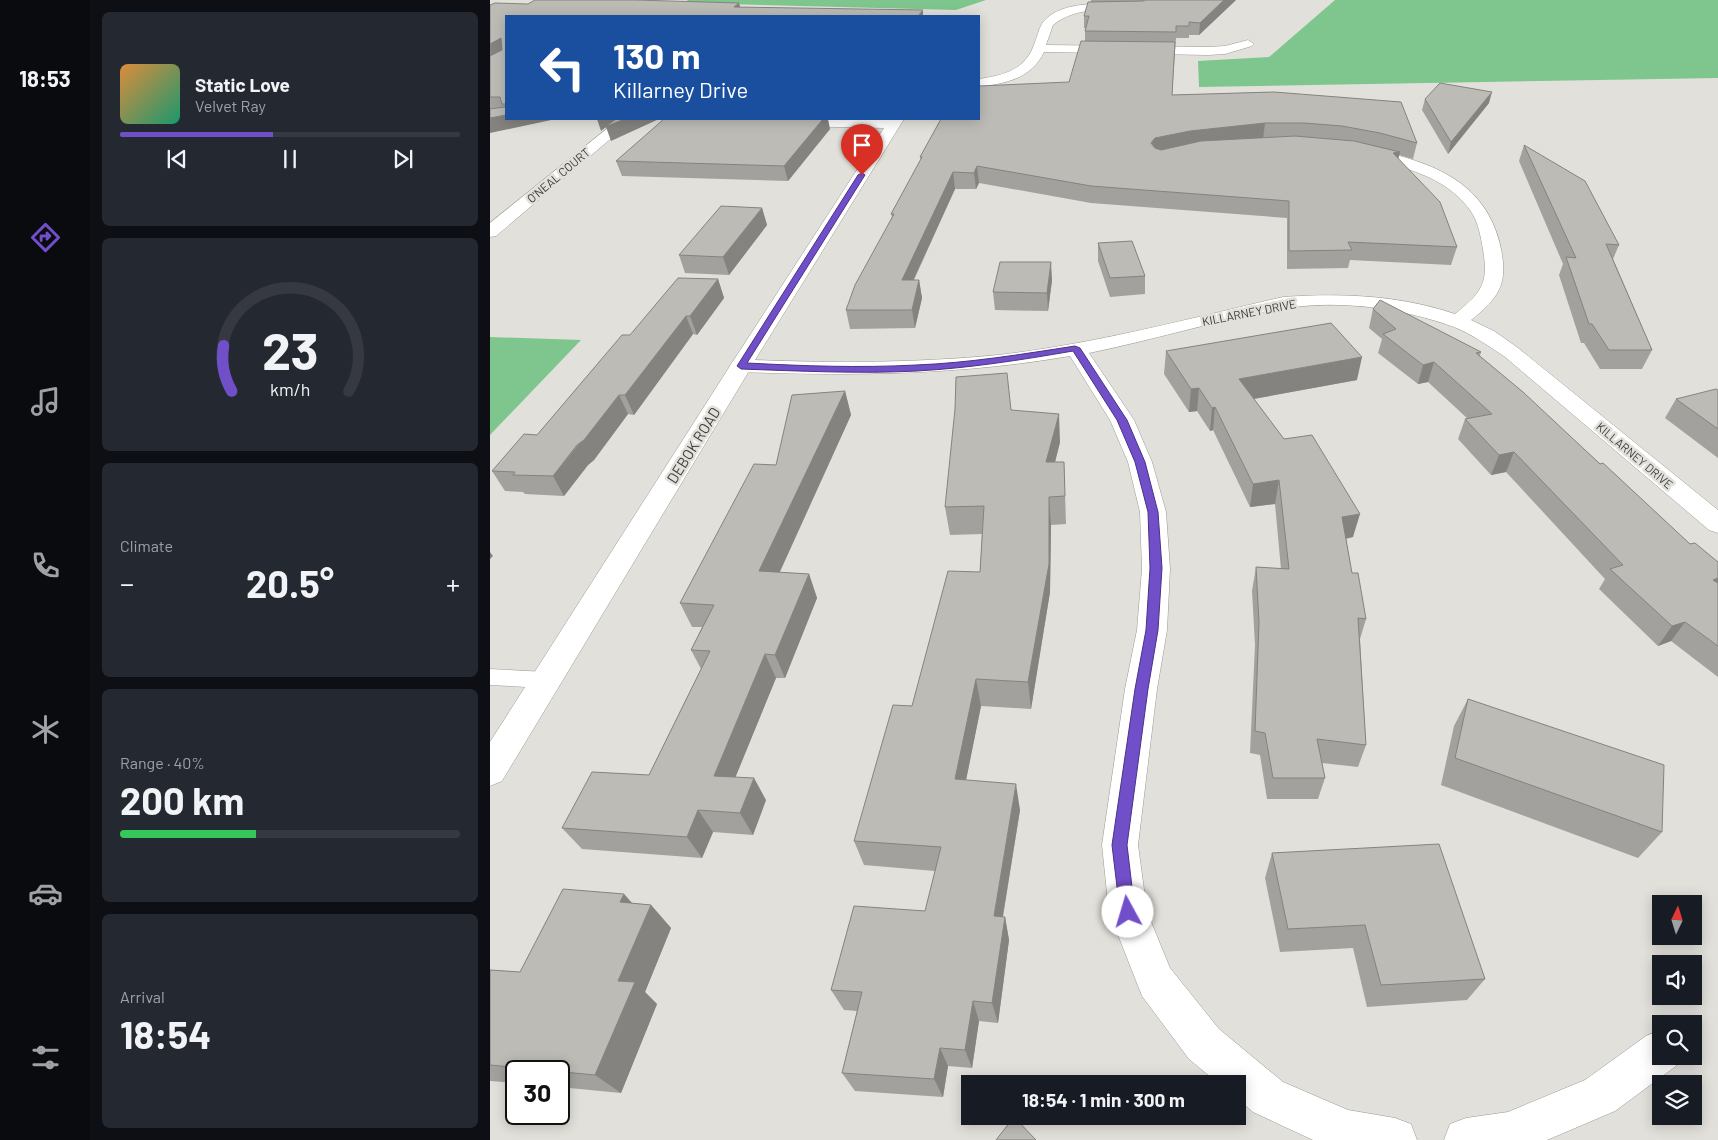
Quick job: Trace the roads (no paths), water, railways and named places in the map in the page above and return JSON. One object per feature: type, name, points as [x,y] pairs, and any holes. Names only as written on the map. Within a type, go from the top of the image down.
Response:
[{"type":"street","points":[[980,83],[1002,79],[1025,70],[1033,63],[1047,24],[1063,14],[1094,8],[1137,8]]},
{"type":"street","points":[[1039,48],[1208,51],[1225,50],[1248,44]]},
{"type":"street","name":"O'NEAL COURT","points":[[490,232],[626,120]]},
{"type":"street","points":[[775,121],[895,122]]},
{"type":"street","name":"DEBOK ROAD","points":[[490,772],[741,366],[895,122]]},
{"type":"street","points":[[1348,151],[1399,161],[1422,169],[1459,189],[1477,206],[1486,224],[1495,263],[1493,284],[1484,297],[1457,322]]},
{"type":"street","name":"KILLARNEY DRIVE","points":[[741,366],[835,370],[918,368],[999,360],[1075,348],[1283,303],[1308,300],[1347,300],[1383,303],[1419,309],[1457,322],[1477,330],[1509,350],[1718,524]]},
{"type":"street","points":[[1075,348],[1122,420],[1140,462],[1153,512],[1156,568],[1152,630],[1141,689],[1120,845],[1128,912],[1156,982],[1204,1044],[1268,1097],[1346,1132],[1395,1140]]},
{"type":"street","points":[[1466,1140],[1508,1134],[1600,1096],[1652,1058]]},
{"type":"lane","points":[[490,677],[546,680]]}]
